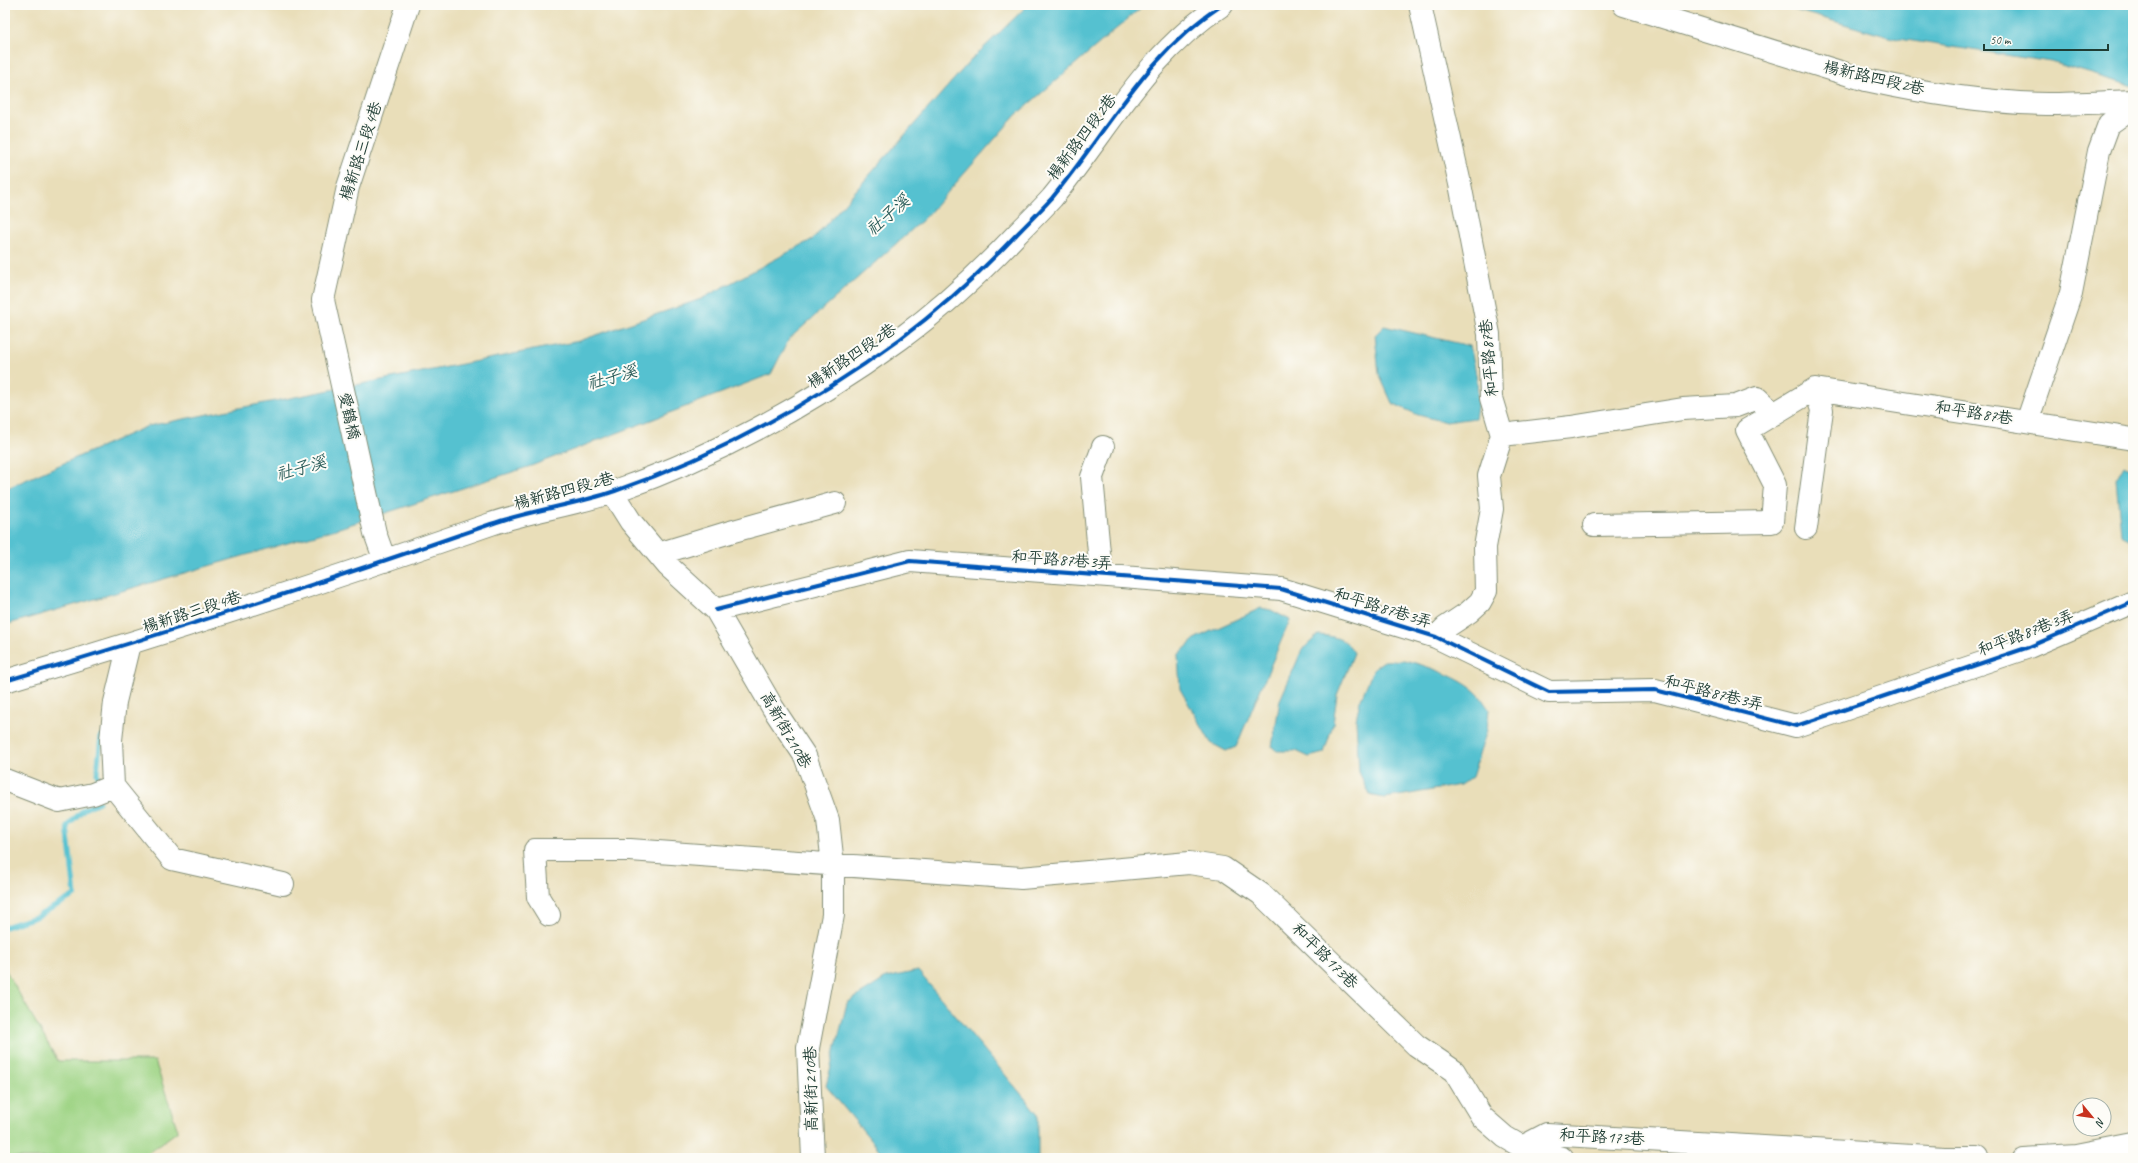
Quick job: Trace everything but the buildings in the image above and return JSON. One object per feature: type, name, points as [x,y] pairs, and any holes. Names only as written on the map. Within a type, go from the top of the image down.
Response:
[{"type":"street","name":"楊新路三段4巷","points":[[323,300],[348,187],[408,5]]},
{"type":"street","name":"楊新路四段2巷","points":[[385,561],[505,519],[612,492],[687,463],[814,397],[901,338],[978,275],[1052,198],[1120,105],[1165,50],[1205,16],[1222,5]]},
{"type":"street","name":"和平路87巷","points":[[1420,5],[1460,184],[1488,326],[1491,398],[1502,435]]},
{"type":"street","name":"楊新路四段2巷","points":[[1624,5],[1866,80],[1902,88],[1975,99],[2047,104],[2133,101]]},
{"type":"street","points":[[2027,422],[2071,293],[2099,151],[2109,124],[2133,107]]},
{"type":"street","name":"愛鶴橋","points":[[323,300],[375,533],[385,561]]},
{"type":"street","name":"和平路87巷","points":[[1815,389],[2133,439]]},
{"type":"street","points":[[1594,525],[1772,522],[1775,485],[1747,430],[1815,389],[1822,410],[1806,528]]},
{"type":"street","points":[[1436,637],[1445,628],[1474,607],[1486,591],[1485,547],[1492,509],[1489,476],[1502,435],[1572,427],[1683,409],[1736,406],[1757,398],[1774,414]]},
{"type":"street","points":[[1101,574],[1092,477],[1103,447]]},
{"type":"street","name":"高新街210巷","points":[[612,492],[631,522],[668,566],[716,610],[773,708],[805,756],[828,820],[833,865],[832,915],[808,1048],[813,1158]]},
{"type":"street","points":[[658,554],[730,532],[835,503]]},
{"type":"street","name":"楊新路三段4巷","points":[[5,681],[129,644],[385,561]]},
{"type":"street","name":"和平路87巷3弄","points":[[716,610],[910,561],[1101,574],[1281,589],[1436,637],[1549,692],[1655,690],[1796,726],[2029,647],[2133,602]]},
{"type":"street","points":[[129,644],[115,702],[112,740],[113,786],[172,859],[283,884]]},
{"type":"street","points":[[5,780],[59,801],[93,794],[113,786]]},
{"type":"street","points":[[549,915],[538,897],[535,850],[630,850],[833,865]]},
{"type":"street","name":"和平路173巷","points":[[833,865],[1021,878],[1189,863],[1223,868],[1261,894],[1416,1045],[1454,1071],[1482,1117],[1504,1137],[1522,1147],[1548,1134],[1977,1158]]},
{"type":"street","points":[[2023,1158],[2077,1155],[2133,1144]]},
{"type":"street","points":[[1522,1147],[1562,1158]]},
{"type":"green space","points":[[5,969],[58,1061],[155,1061],[178,1131],[141,1158],[5,1158]]},
{"type":"water","name":"社子溪","points":[[1028,5],[1144,5],[1016,115],[925,218],[789,339],[771,374],[531,466],[336,529],[5,625],[5,489],[148,426],[579,341],[701,299],[813,239],[970,61]]},
{"type":"water","points":[[1777,5],[2133,5],[2133,86],[2051,62],[1893,38]]},
{"type":"water","points":[[1384,326],[1470,346],[1478,391],[1475,418],[1446,422],[1418,415],[1392,403],[1379,374],[1375,335]]},
{"type":"water","points":[[2124,465],[2133,471],[2133,539],[2131,540],[2121,535],[2116,479]]},
{"type":"water","points":[[1261,608],[1271,610],[1290,620],[1236,747],[1226,751],[1211,743],[1180,689],[1178,655],[1196,638]]},
{"type":"water","points":[[1318,635],[1329,636],[1344,641],[1354,653],[1337,695],[1333,724],[1324,753],[1309,757],[1296,751],[1277,751],[1272,747],[1280,700],[1302,650]]},
{"type":"water","points":[[1404,660],[1443,673],[1471,688],[1489,709],[1487,730],[1472,777],[1460,785],[1384,798],[1370,795],[1359,772],[1356,720],[1360,701],[1374,668],[1384,661]]},
{"type":"water","points":[[918,971],[1038,1114],[1038,1158],[886,1158],[826,1086],[847,1003],[886,978]]},
{"type":"waterway","points":[[101,736],[97,774],[101,786]]},
{"type":"waterway","points":[[5,927],[36,917],[75,895],[67,826],[84,809],[99,802]]},
{"type":"cycle path","points":[[5,681],[249,606],[506,519],[615,491],[690,461],[763,426],[799,406],[867,362],[916,327],[961,289],[1052,198],[1130,94],[1171,46],[1195,25],[1222,5]]},
{"type":"cycle path","points":[[716,610],[910,561],[1281,589],[1436,637],[1549,692],[1655,690],[1796,726],[2029,647],[2133,602]]}]
